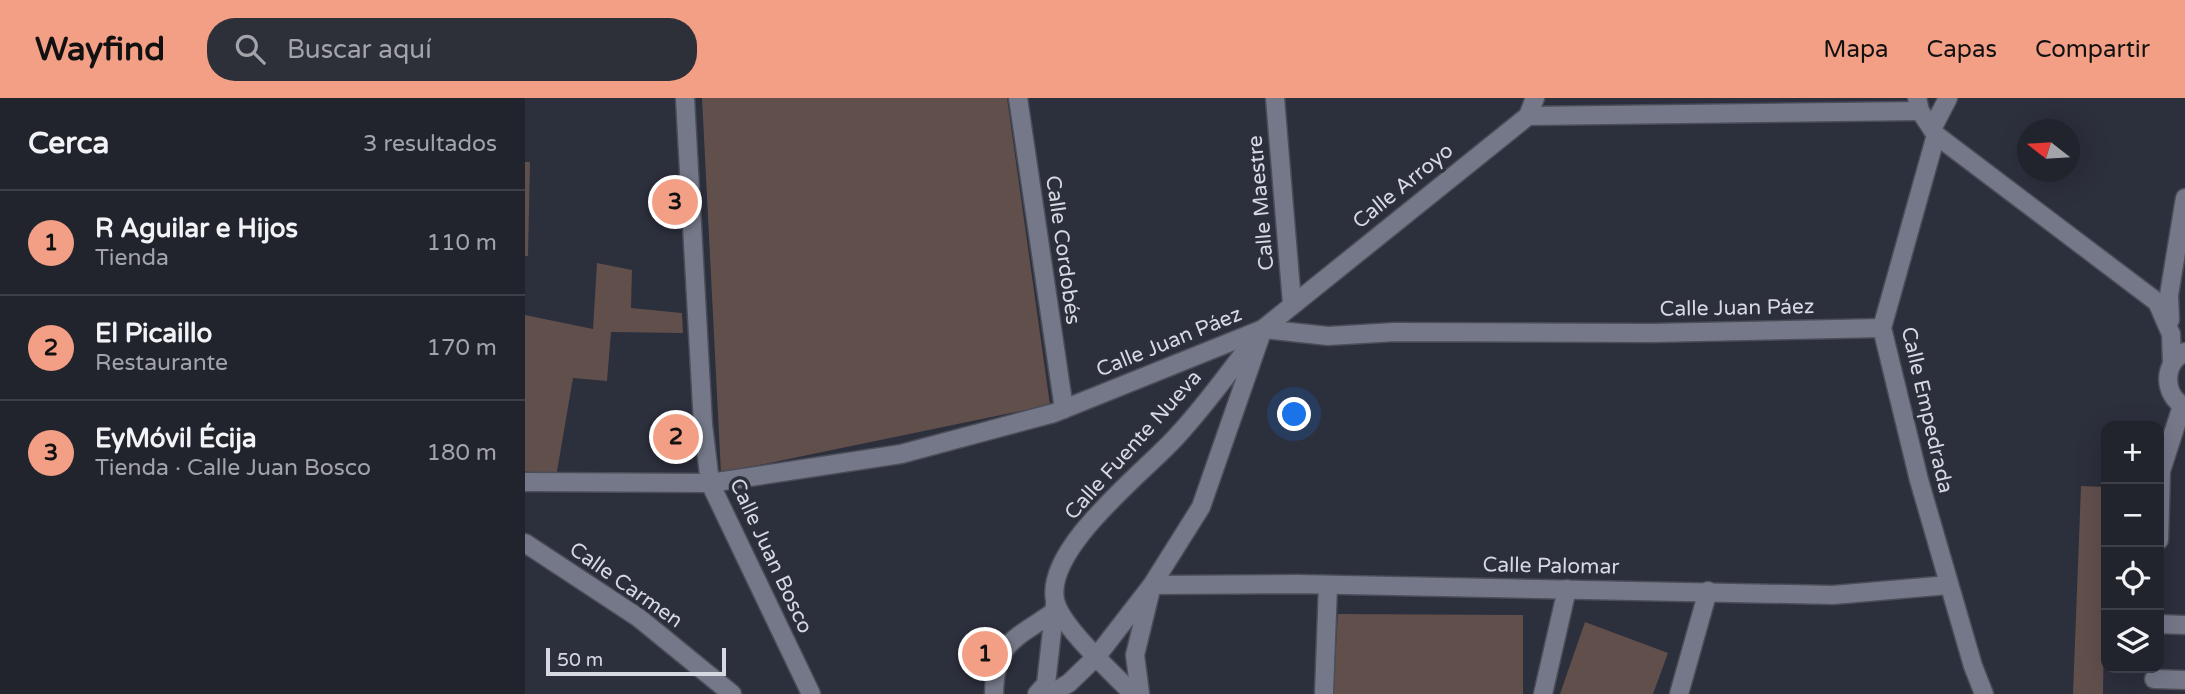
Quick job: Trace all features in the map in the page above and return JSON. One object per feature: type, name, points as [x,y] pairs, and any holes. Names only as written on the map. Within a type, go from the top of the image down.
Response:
[{"type":"street","name":"Calle Juan Bosco","points":[[685,98],[703,424],[710,483],[811,694]]},
{"type":"street","name":"Calle Cordobés","points":[[1018,98],[1064,409]]},
{"type":"street","name":"Calle Maestre","points":[[1275,98],[1292,303]]},
{"type":"street","points":[[1535,98],[1528,116],[1918,105],[1934,132],[2157,302],[2179,358],[2167,382],[2169,391],[2183,406],[2161,471],[2161,484]]},
{"type":"street","name":"Calle Empedrada","points":[[1948,98],[1934,132],[1882,328],[1919,480],[1984,694]]},
{"type":"street","name":"Calle Arroyo","points":[[1263,329],[1528,116]]},
{"type":"street","points":[[2171,334],[2169,295],[2185,198]]},
{"type":"street","name":"Calle Juan Páez","points":[[525,482],[710,483],[901,454],[1064,409],[1263,329],[1328,335],[1395,332],[1652,333],[1882,328]]},
{"type":"street","points":[[1051,694],[1069,683],[1097,656],[1152,585],[1201,507],[1263,329]]},
{"type":"street","name":"Calle Fuente Nueva","points":[[1037,694],[1046,684],[1054,606],[1064,564],[1081,532],[1114,495],[1177,437],[1263,329]]},
{"type":"street","name":"Calle Carmen","points":[[525,543],[639,618],[732,694]]},
{"type":"street","points":[[1140,694],[1135,655],[1152,585]]},
{"type":"street","name":"Calle Palomar","points":[[1152,585],[1328,585],[1833,595],[1949,585]]},
{"type":"street","points":[[1324,694],[1328,585]]},
{"type":"street","points":[[1543,694],[1567,589]]},
{"type":"street","points":[[1679,694],[1708,591]]},
{"type":"street","points":[[994,694],[995,670],[1000,653],[1054,606],[1071,629],[1133,694]]},
{"type":"street","points":[[2164,624],[2185,625]]},
{"type":"street","points":[[2154,680],[2185,680]]},
{"type":"building","points":[[702,98],[1007,98],[1050,405],[721,473]]},
{"type":"building","points":[[525,162],[530,162],[528,256],[525,256]]},
{"type":"building","points":[[597,263],[632,270],[631,308],[682,313],[683,333],[611,332],[607,381],[573,378],[555,483],[525,471],[525,315],[593,329]]},
{"type":"building","points":[[2081,486],[2101,487],[2103,694],[2073,694]]},
{"type":"building","points":[[1338,614],[1523,615],[1523,694],[1333,694]]},
{"type":"building","points":[[1585,622],[1668,653],[1653,694],[1560,694]]},
{"type":"place","name":"EyMóvil Écija","points":[[675,202]]},
{"type":"place","name":"El Picaillo","points":[[676,437]]},
{"type":"place","name":"R Aguilar e Hijos","points":[[985,654]]}]
